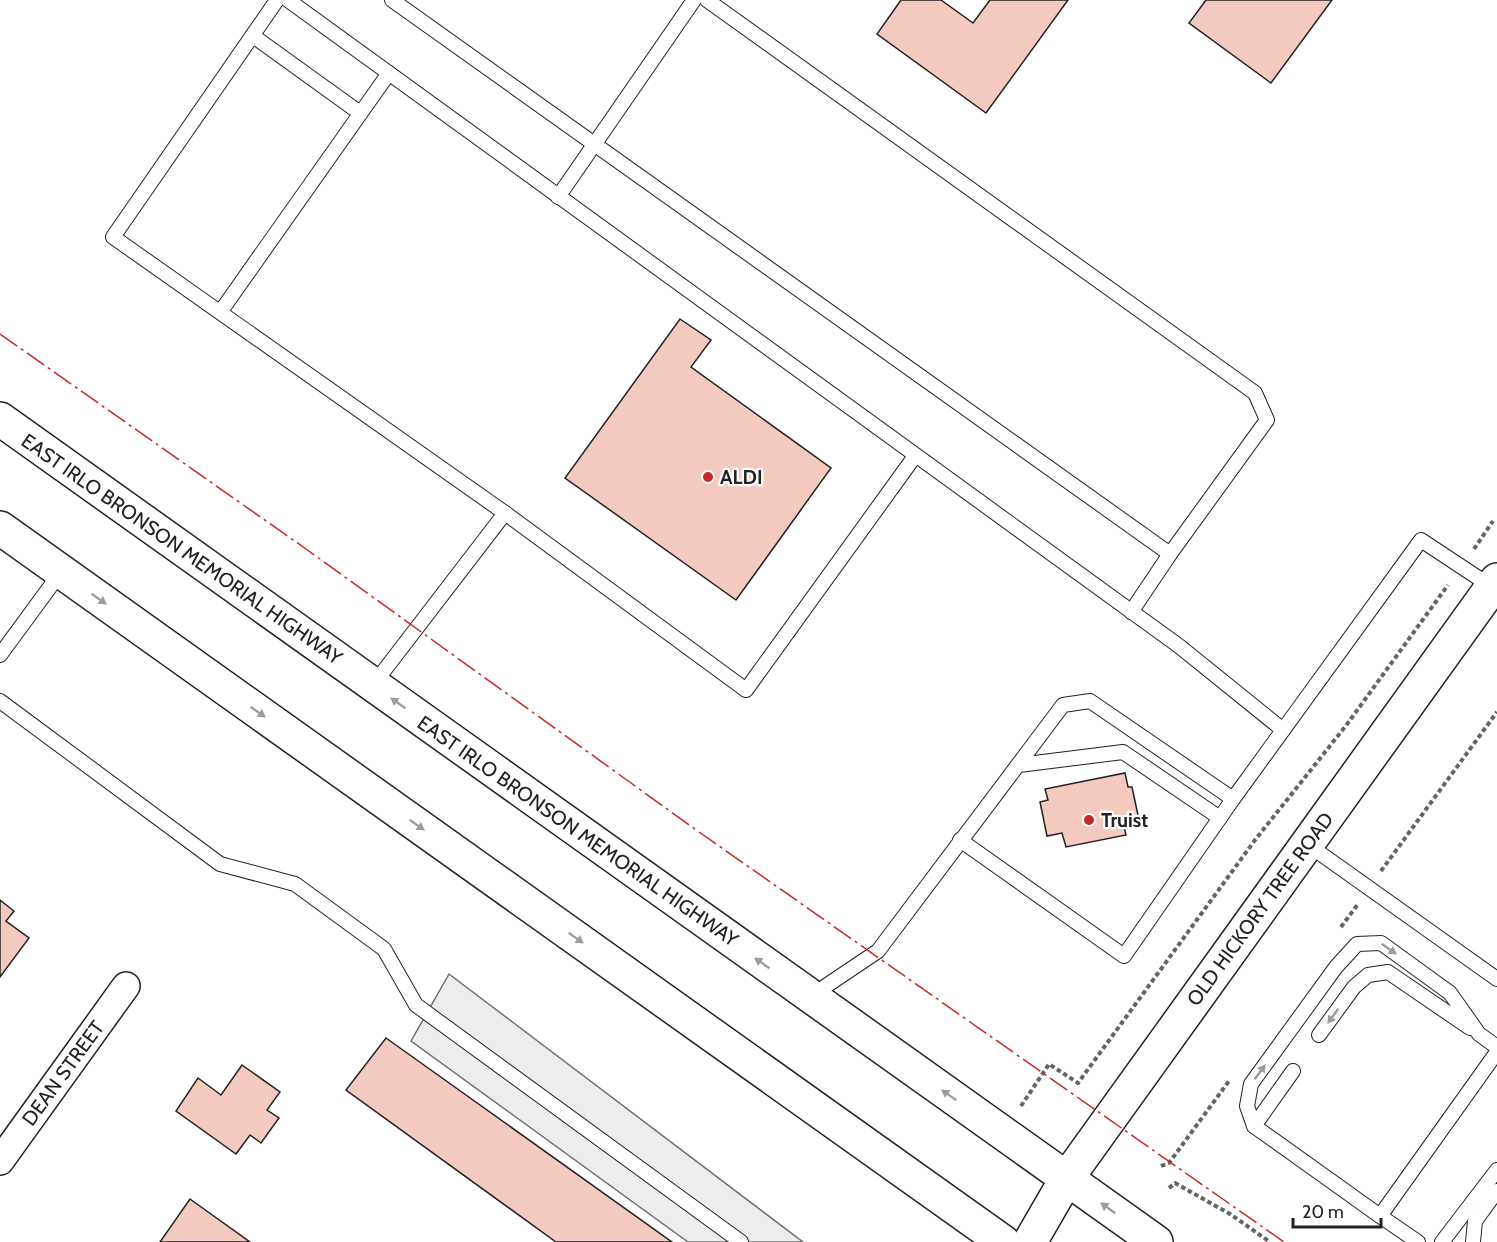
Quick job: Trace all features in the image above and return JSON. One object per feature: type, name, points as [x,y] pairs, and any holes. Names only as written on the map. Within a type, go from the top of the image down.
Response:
[{"type":"main road","name":"EAST IRLO BRONSON MEMORIAL HIGHWAY","points":[[0,419],[1155,1242]]},
{"type":"main road","points":[[0,528],[1003,1242]]},
{"type":"main road","name":"OLD HICKORY TREE ROAD","points":[[1030,1242],[1067,1178],[1495,583]]},
{"type":"street","name":"DEAN STREET","points":[[0,1161],[126,986]]},
{"type":"lane","points":[[278,0],[113,237],[505,513],[746,690],[915,456]]},
{"type":"lane","points":[[288,0],[1131,612],[1283,730]]},
{"type":"lane","points":[[392,0],[1170,554]]},
{"type":"lane","points":[[558,197],[694,0]]},
{"type":"lane","points":[[707,0],[1255,393],[1267,420],[1131,612]]},
{"type":"lane","points":[[253,36],[360,113]]},
{"type":"lane","points":[[221,311],[389,73]]},
{"type":"lane","points":[[373,685],[505,513]]},
{"type":"lane","points":[[960,840],[1124,956],[1233,799],[1421,540],[1462,567],[1495,583]]},
{"type":"lane","points":[[0,655],[61,572]]},
{"type":"lane","points":[[0,701],[220,864],[295,884],[384,949],[416,1005],[741,1242]]},
{"type":"lane","points":[[810,997],[878,951],[1063,705],[1090,701],[1233,799]]},
{"type":"lane","points":[[1019,765],[1124,752],[1220,818]]},
{"type":"lane","points":[[1307,844],[1497,979]]},
{"type":"lane","points":[[1418,1242],[1254,1126],[1246,1106],[1251,1084],[1336,967],[1357,944],[1381,943],[1450,993],[1479,1034]]},
{"type":"lane","points":[[1319,1035],[1354,987],[1368,975],[1388,972],[1497,1047]]},
{"type":"lane","points":[[1380,1216],[1497,1052]]},
{"type":"lane","points":[[1254,1126],[1293,1071]]},
{"type":"lane","points":[[1442,1242],[1497,1170]]},
{"type":"lane","points":[[1473,1242],[1475,1221],[1497,1191]]},
{"type":"path","points":[[1021,1106],[1049,1064],[1078,1083],[1254,840],[1345,727],[1493,521]]},
{"type":"path","points":[[1168,1188],[1175,1183],[1230,1214],[1270,1242]]},
{"type":"shaded area","points":[[449,974],[803,1242],[688,1242],[411,1041]]},
{"type":"building","points":[[901,0],[941,0],[973,23],[990,0],[1068,0],[986,113],[877,34]]},
{"type":"building","points":[[1206,0],[1332,0],[1271,83],[1189,23]]},
{"type":"building","points":[[680,319],[711,340],[691,367],[831,468],[736,600],[565,478]]},
{"type":"building","points":[[1125,773],[1128,787],[1132,787],[1139,820],[1123,823],[1126,835],[1066,847],[1062,833],[1047,836],[1040,802],[1048,800],[1045,789]]},
{"type":"building","points":[[0,900],[14,911],[6,921],[29,938],[0,977]]},
{"type":"building","points":[[386,1038],[672,1242],[556,1242],[346,1090]]},
{"type":"building","points":[[242,1065],[280,1092],[267,1110],[279,1118],[261,1143],[250,1135],[236,1154],[176,1111],[198,1078],[221,1095]]},
{"type":"building","points":[[190,1199],[250,1242],[160,1242]]},
{"type":"power","points":[[0,334],[306,549],[699,832],[1284,1242]]},
{"type":"place","name":"ALDI","points":[[708,477]]},
{"type":"place","name":"Truist","points":[[1089,820]]}]
